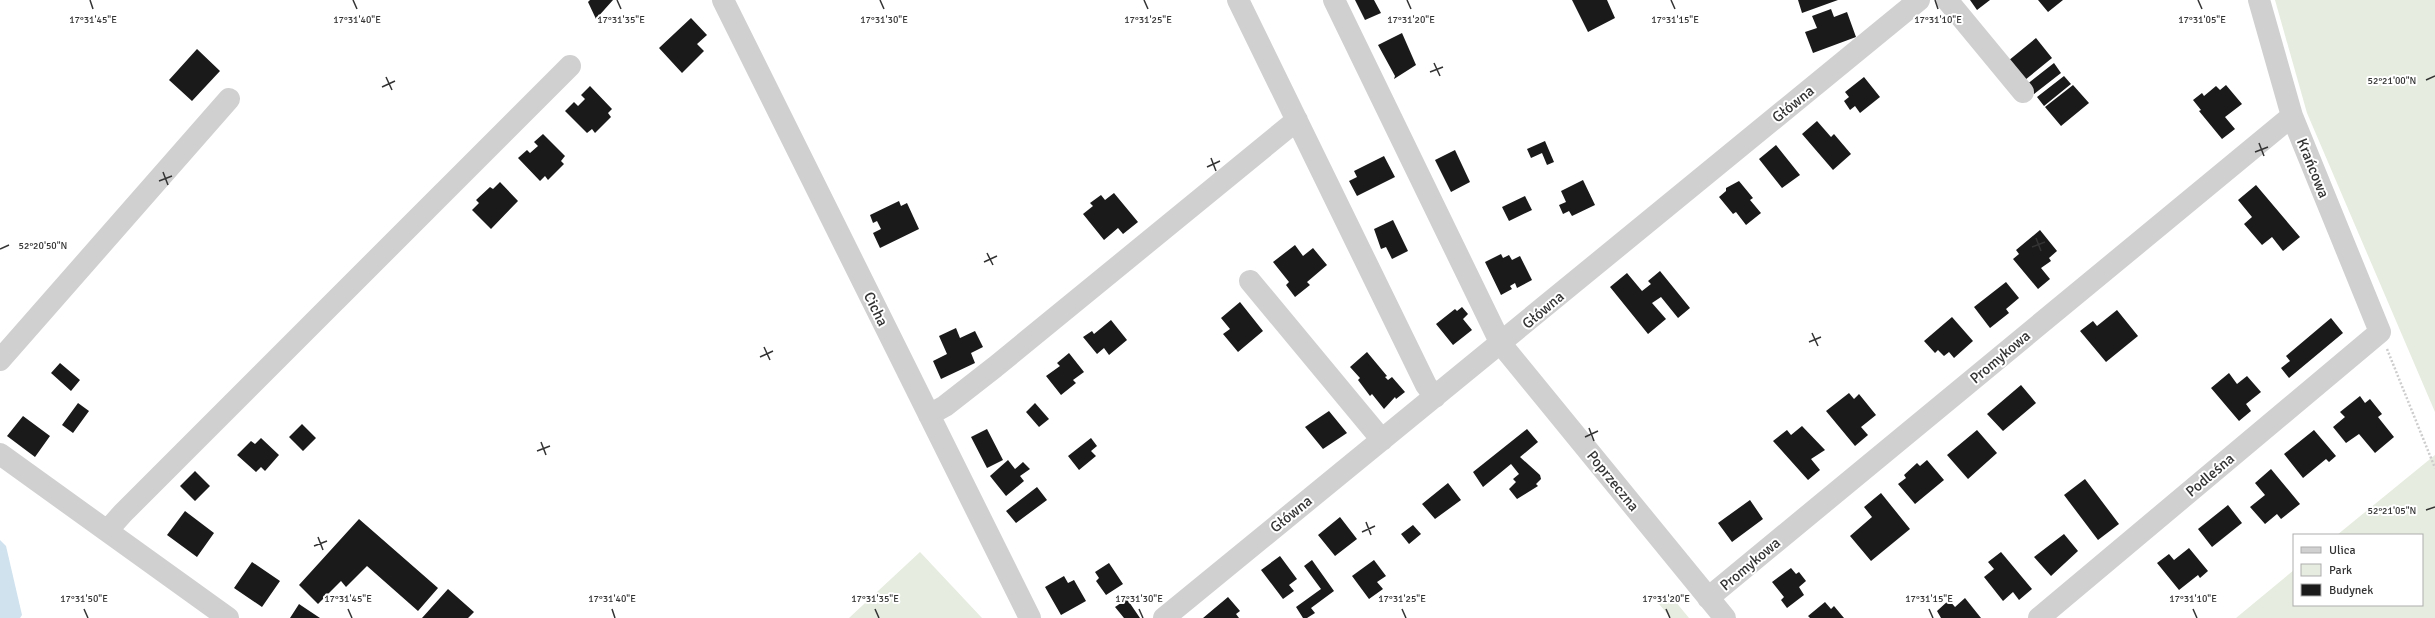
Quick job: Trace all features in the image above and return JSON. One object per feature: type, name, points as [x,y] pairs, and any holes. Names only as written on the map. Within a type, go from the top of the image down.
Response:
[{"type":"street","name":"Cicha","points":[[723,0],[1030,618]]},
{"type":"street","points":[[1238,0],[1426,385],[1435,396]]},
{"type":"street","name":"Poprzeczna","points":[[1334,0],[1501,344],[1725,618]]},
{"type":"street","name":"Główna","points":[[1164,618],[1435,396],[1501,344],[1919,0]]},
{"type":"street","points":[[1947,0],[2023,92]]},
{"type":"street","name":"Krańcowa","points":[[2259,0],[2292,116],[2380,332]]},
{"type":"street","points":[[107,531],[123,513],[570,66]]},
{"type":"street","points":[[0,360],[229,99]]},
{"type":"street","name":"Promykowa","points":[[1708,598],[2292,116]]},
{"type":"street","points":[[929,415],[945,406],[976,382],[1297,120]]},
{"type":"street","points":[[1250,281],[1382,440]]},
{"type":"street","name":"Podleśna","points":[[2039,618],[2380,332]]},
{"type":"street","points":[[0,454],[228,618]]},
{"type":"path","points":[[2380,332],[2435,468]]},
{"type":"green space","points":[[2275,0],[2435,0],[2435,412],[2307,113]]},
{"type":"green space","points":[[2435,455],[2435,618],[2236,618],[2293,571],[2293,606],[2423,606],[2423,534],[2338,534]]},
{"type":"green space","points":[[920,552],[982,618],[849,618]]},
{"type":"green space","points":[[1670,595],[1689,618],[1671,618],[1659,604]]},
{"type":"water","points":[[0,540],[6,546],[22,615],[20,618],[0,618]]},
{"type":"building","points":[[590,0],[613,0],[596,19],[588,2]]},
{"type":"building","points":[[1355,0],[1374,0],[1381,13],[1365,20]]},
{"type":"building","points":[[1572,0],[1607,0],[1615,18],[1588,32]]},
{"type":"building","points":[[1798,0],[1838,0],[1802,13]]},
{"type":"building","points":[[1970,0],[1990,0],[1977,10]]},
{"type":"building","points":[[2038,0],[2063,0],[2048,12]]},
{"type":"building","points":[[1831,9],[1834,17],[1847,12],[1856,37],[1813,53],[1805,32],[1817,28],[1812,16]]},
{"type":"building","points":[[691,18],[707,35],[697,44],[704,51],[682,73],[659,48]]},
{"type":"building","points":[[1402,33],[1416,65],[1394,79],[1395,76],[1378,45]]},
{"type":"building","points":[[2036,38],[2052,58],[2025,80],[2008,61]]},
{"type":"building","points":[[197,49],[220,71],[192,101],[169,80]]},
{"type":"building","points":[[2054,63],[2061,73],[2034,94],[2026,85]]},
{"type":"building","points":[[2064,76],[2071,84],[2044,106],[2037,97]]},
{"type":"building","points":[[1864,77],[1880,97],[1860,113],[1855,106],[1850,110],[1844,101],[1849,97],[1845,92]]},
{"type":"building","points":[[2073,85],[2089,103],[2061,126],[2045,107]]},
{"type":"building","points":[[2226,85],[2242,104],[2225,117],[2235,129],[2222,139],[2199,111],[2201,110],[2193,100],[2202,93],[2204,96],[2216,86],[2220,90]]},
{"type":"building","points":[[590,86],[612,109],[608,113],[611,117],[595,133],[592,129],[587,133],[565,111],[574,102],[578,106],[585,99],[581,95]]},
{"type":"building","points":[[1817,121],[1831,137],[1834,134],[1851,154],[1833,170],[1802,134]]},
{"type":"building","points":[[543,134],[565,156],[561,161],[564,164],[548,180],[545,176],[540,181],[518,158],[527,150],[530,153],[538,146],[534,142]]},
{"type":"building","points":[[1545,141],[1554,162],[1547,165],[1542,153],[1531,158],[1527,149]]},
{"type":"building","points":[[1776,145],[1800,175],[1782,188],[1759,159]]},
{"type":"building","points":[[1455,150],[1470,182],[1451,192],[1435,160]]},
{"type":"building","points":[[1384,156],[1395,177],[1357,196],[1349,181],[1357,177],[1354,171]]},
{"type":"building","points":[[1583,180],[1595,205],[1572,216],[1569,211],[1563,214],[1559,205],[1566,202],[1561,191]]},
{"type":"building","points":[[1739,181],[1753,198],[1750,200],[1761,213],[1746,225],[1736,212],[1733,214],[1719,197],[1726,191],[1726,188]]},
{"type":"building","points":[[500,182],[518,201],[491,229],[472,210],[479,203],[476,200],[490,187],[493,189]]},
{"type":"building","points":[[2256,185],[2300,237],[2283,251],[2272,237],[2262,245],[2244,224],[2252,217],[2238,200]]},
{"type":"building","points":[[1114,193],[1138,222],[1123,234],[1118,228],[1104,240],[1083,214],[1093,206],[1090,203],[1101,195],[1105,200]]},
{"type":"building","points":[[1525,196],[1532,210],[1509,221],[1502,207]]},
{"type":"building","points":[[899,201],[901,206],[907,203],[919,229],[880,248],[873,233],[881,229],[877,221],[873,223],[870,215]]},
{"type":"building","points":[[1393,220],[1408,251],[1392,259],[1386,247],[1381,249],[1374,229]]},
{"type":"building","points":[[2040,230],[2057,251],[2049,258],[2051,261],[2041,268],[2050,279],[2038,289],[2013,259],[2019,254],[2016,250]]},
{"type":"building","points":[[1295,245],[1303,256],[1313,248],[1327,265],[1307,282],[1310,285],[1295,297],[1286,285],[1289,282],[1273,262]]},
{"type":"building","points":[[1501,254],[1503,258],[1509,255],[1512,260],[1520,256],[1532,280],[1517,288],[1515,283],[1510,286],[1512,289],[1501,295],[1485,262]]},
{"type":"building","points":[[1660,271],[1690,308],[1678,318],[1661,297],[1652,303],[1666,319],[1648,334],[1610,287],[1627,273],[1642,291],[1651,284],[1648,281]]},
{"type":"building","points":[[2006,282],[2019,298],[2006,309],[2009,313],[1990,328],[1974,307]]},
{"type":"building","points":[[1240,302],[1263,331],[1238,352],[1223,334],[1230,329],[1221,318]]},
{"type":"building","points":[[1462,307],[1468,314],[1463,319],[1472,330],[1453,345],[1436,324],[1455,309],[1457,311]]},
{"type":"building","points":[[2117,310],[2138,336],[2106,362],[2080,331],[2093,321],[2097,326]]},
{"type":"building","points":[[1952,317],[1973,341],[1954,358],[1949,352],[1944,356],[1938,350],[1935,353],[1924,341]]},
{"type":"building","points":[[2331,318],[2343,333],[2289,378],[2281,368],[2290,361],[2286,356]]},
{"type":"building","points":[[1111,320],[1127,340],[1109,355],[1104,348],[1097,354],[1083,337],[1092,331],[1094,334]]},
{"type":"building","points":[[956,328],[960,338],[975,331],[983,347],[971,353],[975,363],[941,379],[933,361],[947,354],[939,336]]},
{"type":"building","points":[[1367,352],[1387,376],[1385,377],[1388,380],[1392,377],[1405,392],[1396,399],[1395,397],[1384,409],[1372,394],[1370,396],[1358,380],[1360,378],[1350,367]]},
{"type":"building","points":[[1069,353],[1084,372],[1073,380],[1076,383],[1061,395],[1046,376],[1060,366],[1057,363]]},
{"type":"building","points":[[60,363],[80,380],[71,391],[51,373]]},
{"type":"building","points":[[2229,373],[2237,384],[2247,376],[2261,392],[2246,404],[2251,411],[2239,421],[2211,388]]},
{"type":"building","points":[[2021,385],[2036,403],[2003,431],[1987,414]]},
{"type":"building","points":[[1849,393],[1854,399],[1859,394],[1876,415],[1861,427],[1868,435],[1855,446],[1826,411]]},
{"type":"building","points":[[2360,396],[2365,403],[2370,399],[2382,414],[2378,417],[2394,437],[2375,453],[2359,434],[2346,443],[2333,427],[2345,417],[2340,412]]},
{"type":"building","points":[[78,403],[89,411],[73,433],[62,425]]},
{"type":"building","points":[[1035,403],[1049,419],[1039,427],[1026,412]]},
{"type":"building","points":[[1329,411],[1347,433],[1323,449],[1305,427]]},
{"type":"building","points":[[23,416],[50,436],[35,457],[7,436]]},
{"type":"building","points":[[302,424],[316,438],[303,451],[289,437]]},
{"type":"building","points":[[1802,426],[1825,450],[1811,459],[1820,470],[1808,480],[1773,441],[1787,430],[1791,435]]},
{"type":"building","points":[[987,429],[1003,460],[987,468],[971,437]]},
{"type":"building","points":[[1527,429],[1538,442],[1520,457],[1540,475],[1541,479],[1536,484],[1538,486],[1517,499],[1509,489],[1516,482],[1513,479],[1519,474],[1511,464],[1483,487],[1473,472]]},
{"type":"building","points":[[1977,430],[1997,453],[1968,479],[1947,455]]},
{"type":"building","points":[[2314,430],[2336,456],[2329,462],[2326,459],[2303,478],[2284,454]]},
{"type":"building","points":[[261,438],[279,455],[265,471],[261,467],[256,472],[237,455],[251,441],[255,444]]},
{"type":"building","points":[[1091,438],[1097,446],[1091,451],[1096,456],[1079,470],[1068,456]]},
{"type":"building","points":[[1008,460],[1015,469],[1023,462],[1030,469],[1020,476],[1024,481],[1006,496],[990,476]]},
{"type":"building","points":[[1927,460],[1944,480],[1915,504],[1898,484],[1906,478],[1904,475],[1917,463],[1920,466]]},
{"type":"building","points":[[2271,469],[2300,504],[2281,519],[2277,514],[2265,524],[2250,507],[2265,495],[2255,483]]},
{"type":"building","points":[[195,471],[210,486],[195,501],[180,486]]},
{"type":"building","points":[[2085,479],[2119,524],[2098,540],[2064,495]]},
{"type":"building","points":[[1448,483],[1461,500],[1435,519],[1422,504]]},
{"type":"building","points":[[1037,487],[1047,500],[1016,523],[1006,511]]},
{"type":"building","points":[[1881,493],[1910,529],[1871,561],[1850,536],[1872,517],[1864,507]]},
{"type":"building","points":[[1750,500],[1763,519],[1732,542],[1718,523]]},
{"type":"building","points":[[2228,505],[2242,523],[2212,547],[2198,529]]},
{"type":"building","points":[[185,511],[214,533],[197,557],[167,535]]},
{"type":"building","points":[[1340,517],[1357,539],[1335,556],[1318,535]]},
{"type":"building","points":[[359,519],[438,588],[418,611],[367,566],[346,587],[341,581],[318,604],[299,585]]},
{"type":"building","points":[[1413,525],[1421,534],[1409,544],[1401,534]]},
{"type":"building","points":[[2064,534],[2078,551],[2051,576],[2034,557]]},
{"type":"building","points":[[2189,548],[2208,571],[2200,578],[2198,575],[2179,590],[2157,563],[2169,554],[2174,560]]},
{"type":"building","points":[[2001,552],[2032,589],[2019,600],[2013,592],[2003,601],[1984,577],[1994,569],[1988,562]]},
{"type":"building","points":[[1280,556],[1297,579],[1289,585],[1294,591],[1283,599],[1261,570]]},
{"type":"building","points":[[1312,560],[1334,591],[1311,608],[1315,613],[1307,618],[1303,618],[1296,607],[1321,589],[1304,566]]},
{"type":"building","points":[[1374,560],[1386,576],[1377,582],[1383,589],[1369,599],[1352,576]]},
{"type":"building","points":[[252,562],[280,581],[262,607],[234,588]]},
{"type":"building","points":[[1109,563],[1123,584],[1106,595],[1096,581],[1099,578],[1095,572]]},
{"type":"building","points":[[1791,568],[1796,574],[1799,572],[1806,581],[1799,587],[1804,595],[1787,608],[1781,600],[1784,597],[1772,582]]},
{"type":"building","points":[[1064,576],[1068,583],[1074,580],[1086,601],[1061,615],[1045,587]]},
{"type":"building","points":[[448,589],[474,612],[468,618],[422,618]]},
{"type":"building","points":[[1228,597],[1240,611],[1236,614],[1239,618],[1203,618]]},
{"type":"building","points":[[1965,598],[1981,618],[1941,618],[1937,611],[1949,600],[1955,607]]},
{"type":"building","points":[[1127,599],[1140,618],[1124,618],[1115,607]]},
{"type":"building","points":[[1825,602],[1831,609],[1834,606],[1844,618],[1810,618],[1808,616]]},
{"type":"building","points":[[299,604],[320,618],[290,618]]}]
